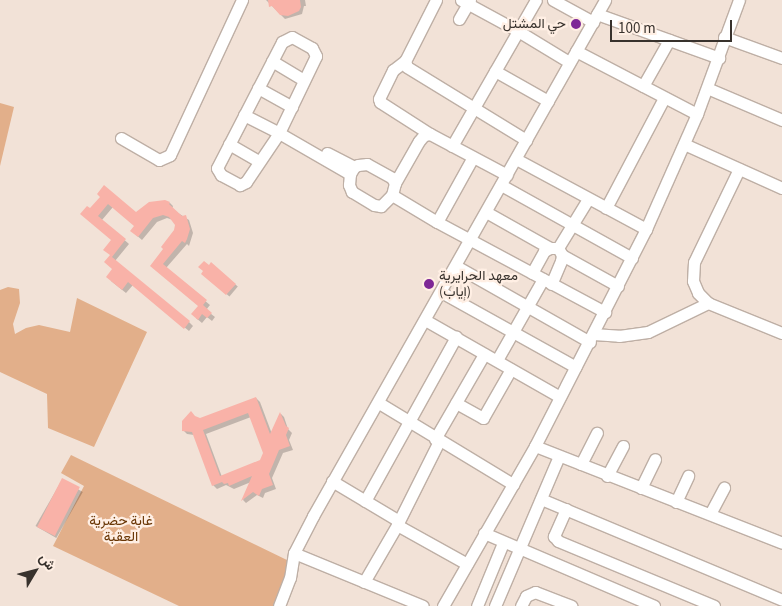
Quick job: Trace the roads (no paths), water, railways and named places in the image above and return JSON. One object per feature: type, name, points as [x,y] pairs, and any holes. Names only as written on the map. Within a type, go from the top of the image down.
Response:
[{"type":"street","points":[[121,138],[159,160],[170,155],[242,0]]},
{"type":"street","points":[[436,0],[405,61],[393,70],[379,99],[380,102],[430,134],[473,157],[504,180],[573,225],[632,258]]},
{"type":"street","points":[[452,146],[536,0]]},
{"type":"street","points":[[553,0],[595,18],[669,40],[719,58]]},
{"type":"street","points":[[443,606],[535,446],[646,230],[697,114],[739,0]]},
{"type":"street","points":[[459,20],[466,1],[569,62]]},
{"type":"street","points":[[279,606],[290,578],[294,553],[332,482],[379,403],[603,1]]},
{"type":"street","points":[[292,37],[312,48],[316,56],[281,130],[243,184],[240,185],[222,175],[217,168],[272,61],[282,42],[292,37]]},
{"type":"street","points":[[724,37],[782,58]]},
{"type":"street","points":[[643,86],[669,40]]},
{"type":"street","points":[[576,51],[697,114]]},
{"type":"street","points":[[272,61],[304,80]]},
{"type":"street","points":[[405,61],[407,67],[526,140]]},
{"type":"street","points":[[495,71],[548,101]]},
{"type":"street","points":[[258,88],[292,107]]},
{"type":"street","points":[[707,88],[782,120]]},
{"type":"street","points":[[606,208],[664,98]]},
{"type":"street","points":[[244,115],[281,130],[352,171]]},
{"type":"street","points":[[395,184],[392,178],[367,164],[358,165],[352,171],[349,185],[352,192],[374,205],[381,206],[392,195],[395,184],[424,135],[430,134]]},
{"type":"street","points":[[229,144],[260,161]]},
{"type":"street","points":[[684,144],[782,188]]},
{"type":"street","points":[[437,222],[473,157]]},
{"type":"street","points":[[516,159],[646,230]]},
{"type":"street","points":[[739,169],[694,262],[693,281],[698,293],[708,303],[782,332]]},
{"type":"street","points":[[392,195],[437,222],[605,312]]},
{"type":"street","points":[[532,272],[544,252],[556,250],[588,199]]},
{"type":"street","points":[[486,212],[618,286]]},
{"type":"street","points":[[497,360],[527,308],[561,261],[556,250]]},
{"type":"street","points":[[456,266],[527,308],[591,338],[648,332],[708,303]]},
{"type":"street","points":[[441,292],[576,367]]},
{"type":"street","points":[[425,320],[560,397]]},
{"type":"street","points":[[364,501],[456,338]]},
{"type":"street","points":[[364,582],[398,523],[437,440],[484,354]]},
{"type":"street","points":[[456,403],[483,418],[511,368]]},
{"type":"street","points":[[379,403],[437,440],[513,484]]},
{"type":"street","points":[[581,464],[597,433]]},
{"type":"street","points":[[535,446],[607,476],[782,543]]},
{"type":"street","points":[[607,476],[623,446]]},
{"type":"street","points":[[495,606],[560,456]]},
{"type":"street","points":[[641,488],[655,459]]},
{"type":"street","points":[[676,502],[688,476]]},
{"type":"street","points":[[332,482],[467,564]]},
{"type":"street","points":[[710,514],[724,488]]},
{"type":"street","points":[[541,499],[782,600]]},
{"type":"street","points":[[566,509],[554,536],[558,541],[714,606]]},
{"type":"street","points":[[484,534],[654,606]]},
{"type":"street","points":[[477,606],[503,543]]},
{"type":"street","points":[[294,553],[423,606]]},
{"type":"street","points":[[521,606],[526,596],[531,592],[572,606]]},
{"type":"place","name":"حي المشتل","points":[[576,24]]},
{"type":"place","name":"معهد الحرايرية (إياب)","points":[[429,284]]},
{"type":"park label","name":"غابة حضرية العقبة","points":[[121,530]]}]
